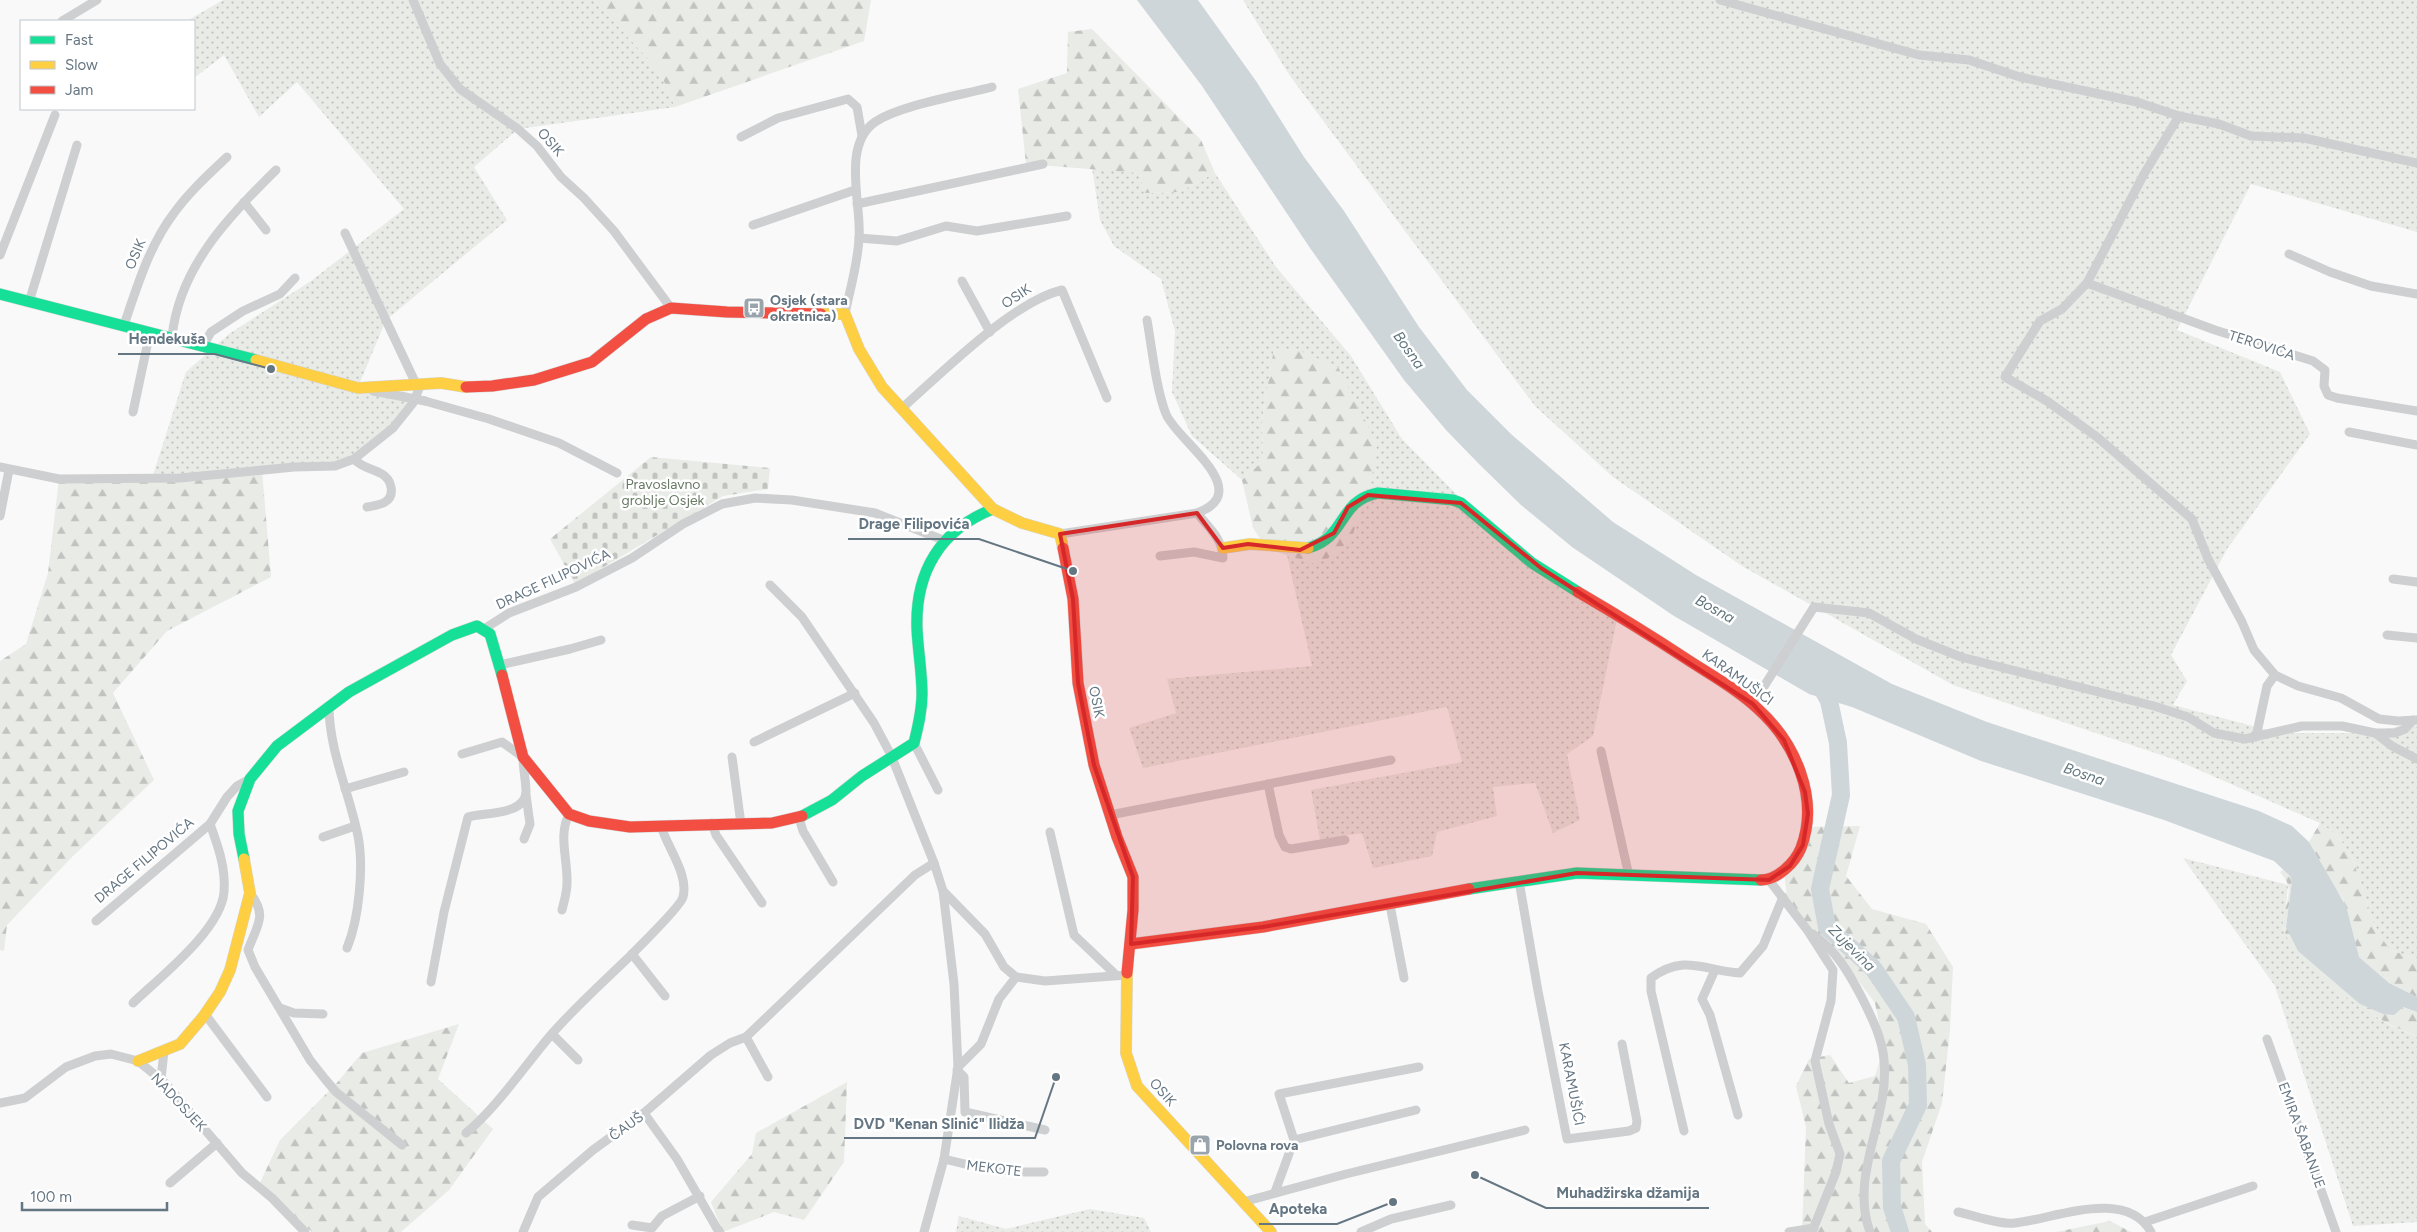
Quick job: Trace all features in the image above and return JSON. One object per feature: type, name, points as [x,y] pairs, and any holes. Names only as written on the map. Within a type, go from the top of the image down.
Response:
[{"type":"street","points":[[64,20],[97,0]]},
{"type":"street","name":"OSIK","points":[[413,0],[440,64],[460,89],[518,129],[537,146],[561,177],[584,198],[614,232],[671,308]]},
{"type":"street","points":[[1720,0],[1919,55],[1969,60],[2020,77],[2137,102],[2179,116],[2219,124],[2251,136],[2304,138],[2417,163]]},
{"type":"street","points":[[1750,0],[1755,9]]},
{"type":"street","points":[[862,136],[875,122],[892,114],[992,87]]},
{"type":"street","points":[[741,137],[778,118],[848,99],[854,102],[862,136],[856,162],[854,190],[857,204],[859,238],[845,314],[870,368],[901,409],[994,510],[1022,523],[1060,534],[1197,513],[1208,509],[1214,502],[1217,488],[1216,479],[1204,458],[1176,430],[1166,415],[1147,320]]},
{"type":"street","points":[[0,255],[55,115]]},
{"type":"street","points":[[2179,116],[2144,174],[2087,283],[2062,310],[2040,321],[2005,377],[2047,402],[2097,437],[2192,519],[2208,560],[2242,622],[2254,650],[2275,675],[2298,686],[2341,698],[2379,719],[2415,720]]},
{"type":"street","points":[[29,302],[77,145]]},
{"type":"street","name":"OSIK","points":[[124,325],[142,273],[159,236],[173,214],[194,189],[227,157]]},
{"type":"street","points":[[857,204],[1043,164]]},
{"type":"street","points":[[172,337],[173,325],[184,287],[203,251],[244,202],[276,170]]},
{"type":"street","points":[[753,225],[854,190]]},
{"type":"street","points":[[244,202],[266,230]]},
{"type":"street","points":[[859,238],[896,241],[946,226],[977,232],[1067,216]]},
{"type":"street","points":[[0,516],[4,468],[59,480],[180,478],[294,467],[335,466],[354,459],[394,428],[413,402],[418,384],[345,233]]},
{"type":"street","points":[[2290,254],[2330,272],[2371,286],[2417,294]]},
{"type":"street","points":[[203,346],[211,332],[243,311],[280,294],[295,278]]},
{"type":"street","points":[[962,281],[990,332]]},
{"type":"street","name":"TEROVIĆA","points":[[2087,283],[2215,330],[2312,361],[2325,370],[2324,386],[2328,395],[2417,411]]},
{"type":"street","name":"OSIK","points":[[901,409],[990,332],[1036,298],[1062,290],[1107,398]]},
{"type":"street","points":[[0,294],[172,337],[358,388],[425,401],[488,419],[559,443],[617,473]]},
{"type":"street","points":[[358,388],[441,383],[459,387],[492,386],[534,380],[592,362],[646,319],[671,308],[727,312],[845,314]]},
{"type":"street","points":[[133,412],[150,332]]},
{"type":"street","points":[[2349,432],[2417,445]]},
{"type":"street","points":[[354,459],[358,464],[382,474],[390,483],[392,493],[388,500],[381,504],[367,507]]},
{"type":"street","name":"KARAMUŠIĆI","points":[[1223,548],[1248,544],[1282,546],[1300,550],[1309,548],[1334,533],[1348,508],[1368,494],[1453,500],[1461,503],[1541,568],[1633,624],[1753,704],[1776,727],[1792,754],[1805,792],[1808,814],[1803,845],[1797,857],[1790,866],[1769,880]]},
{"type":"street","name":"DRAGE FILIPOVIĆA","points":[[402,1145],[336,1092],[310,1060],[255,967],[248,950],[261,909],[250,893],[239,834],[238,811],[250,779],[277,746],[329,706],[371,679],[452,635],[477,626],[484,629],[509,613],[576,587],[632,558],[683,524],[722,504],[756,498],[792,500],[850,508],[875,513],[943,540]]},
{"type":"street","points":[[938,790],[914,742],[922,695],[917,617],[920,591],[928,569],[943,540],[979,514],[994,510]]},
{"type":"street","points":[[1160,556],[1194,552],[1223,558],[1223,548],[1197,513]]},
{"type":"street","name":"OSIK","points":[[1060,534],[1073,599],[1078,683],[1094,765],[1133,877],[1131,944],[1121,975],[1126,1053],[1130,1070],[1137,1086],[1271,1232]]},
{"type":"street","points":[[2394,579],[2417,582]]},
{"type":"street","points":[[770,585],[802,617],[856,693],[892,755],[943,891],[954,984],[958,1068],[944,1159],[924,1232]]},
{"type":"street","points":[[1753,704],[1814,607],[1868,613],[1916,640],[1961,657],[2154,706],[2188,717],[2214,733],[2245,739],[2302,726],[2342,726],[2375,733],[2395,733],[2405,729],[2415,720]]},
{"type":"street","points":[[484,629],[490,634],[500,665],[523,757],[530,824],[524,839]]},
{"type":"street","points":[[2387,635],[2417,638]]},
{"type":"street","points":[[500,665],[601,640]]},
{"type":"street","points":[[2256,737],[2268,686],[2275,675]]},
{"type":"street","points":[[754,742],[856,693]]},
{"type":"street","points":[[329,706],[329,721],[358,838],[359,885],[354,931],[347,948]]},
{"type":"street","points":[[2375,733],[2392,746],[2417,759]]},
{"type":"street","points":[[462,754],[502,742],[523,757],[569,814],[604,824],[630,827],[712,823],[772,823],[799,818],[832,800],[892,755],[914,742]]},
{"type":"street","points":[[1601,751],[1629,876]]},
{"type":"street","points":[[732,757],[741,824]]},
{"type":"street","points":[[1110,815],[1391,760]]},
{"type":"street","points":[[345,789],[404,772]]},
{"type":"street","name":"DRAGE FILIPOVIĆA","points":[[96,921],[210,824],[227,797],[237,786],[250,779]]},
{"type":"street","points":[[1268,784],[1279,835],[1285,847],[1291,849],[1345,840]]},
{"type":"street","points":[[431,982],[444,912],[468,817],[508,810],[523,801],[526,795]]},
{"type":"street","points":[[562,910],[567,890],[563,846],[569,814]]},
{"type":"street","points":[[799,818],[803,831],[833,882]]},
{"type":"street","points":[[712,823],[716,835],[762,903]]},
{"type":"street","points":[[133,1003],[178,961],[216,919],[224,893],[224,869],[210,824]]},
{"type":"street","points":[[323,837],[355,826]]},
{"type":"street","points":[[466,1133],[482,1120],[552,1034],[632,954],[683,897],[679,866],[661,826]]},
{"type":"street","points":[[1050,832],[1074,935],[1121,975]]},
{"type":"street","name":"ČAUŠ","points":[[523,1232],[538,1197],[593,1150],[644,1113],[711,1055],[730,1043],[746,1038],[915,875],[934,863]]},
{"type":"street","points":[[1131,944],[1263,927],[1577,873],[1769,880],[1808,931],[1833,970],[1830,1001],[1815,1061],[1829,1124],[1840,1154],[1836,1172],[1813,1230],[1789,1232]]},
{"type":"street","name":"KARAMUŠIĆI","points":[[1519,882],[1567,1139],[1628,1132],[1636,1128],[1637,1122],[1622,1044]]},
{"type":"street","points":[[943,891],[985,934],[1004,966],[1016,977],[1045,981],[1121,975]]},
{"type":"street","name":"DRAGE FILIPOVIĆA","points":[[138,1061],[180,1044],[205,1014],[220,992],[230,970],[250,893]]},
{"type":"street","points":[[1684,1131],[1649,982],[1656,974],[1692,963],[1715,970],[1740,973],[1763,946],[1783,897]]},
{"type":"street","points":[[1390,904],[1404,978]]},
{"type":"street","points":[[1808,931],[1827,944],[1840,958],[1876,1028],[1884,1060],[1883,1089],[1864,1187],[1864,1208],[1870,1232]]},
{"type":"street","points":[[632,954],[665,996]]},
{"type":"street","points":[[1715,970],[1702,999],[1715,1031],[1738,1115]]},
{"type":"street","points":[[958,1068],[981,1044],[999,999],[1016,977]]},
{"type":"street","points":[[280,1008],[294,1013],[322,1014]]},
{"type":"street","points":[[205,1014],[267,1097]]},
{"type":"street","points":[[552,1034],[578,1060]]},
{"type":"street","points":[[746,1038],[768,1077]]},
{"type":"street","name":"EMIRA ŠABANIJE","points":[[2267,1039],[2336,1232]]},
{"type":"street","points":[[161,1079],[164,1050]]},
{"type":"street","name":"NADOSJEK","points":[[0,1103],[25,1098],[66,1066],[95,1056],[111,1054],[138,1061],[161,1079],[242,1173],[272,1198],[305,1232]]},
{"type":"street","points":[[1275,1192],[1294,1140],[1279,1094],[1419,1067]]},
{"type":"street","points":[[958,1068],[964,1077],[965,1112],[1045,1130]]},
{"type":"street","points":[[1294,1140],[1416,1110]]},
{"type":"street","points":[[644,1113],[700,1196],[719,1232]]},
{"type":"street","points":[[1243,1202],[1275,1192],[1525,1130]]},
{"type":"street","points":[[170,1183],[217,1143]]},
{"type":"street","name":"MEKOTE","points":[[944,1159],[979,1168],[1015,1172],[1044,1172]]},
{"type":"street","points":[[2145,1222],[2253,1186]]},
{"type":"street","points":[[632,1225],[652,1228],[662,1216],[700,1196]]},
{"type":"street","points":[[1361,1232],[1391,1219],[1451,1205]]},
{"type":"street","points":[[1958,1212],[2013,1224],[2078,1210],[2109,1209],[2136,1215],[2145,1222],[2151,1232]]},
{"type":"highlighted area","points":[[1368,495],[1461,503],[1541,568],[1753,704],[1784,740],[1805,792],[1808,814],[1803,845],[1790,866],[1769,880],[1577,873],[1263,927],[1131,944],[1133,877],[1094,765],[1078,683],[1073,599],[1060,534],[1197,513],[1223,548],[1248,544],[1300,550],[1334,533],[1348,507]]},
{"type":"green space","points":[[223,0],[594,0],[660,72],[675,107],[518,129],[474,167],[507,220],[386,320],[358,387],[413,403],[370,448],[335,466],[152,478],[186,372],[229,334],[311,281],[404,209],[297,82],[259,117],[224,55],[195,77],[195,20],[189,20]]},
{"type":"green space","points":[[594,0],[871,0],[864,41],[675,107],[660,72]]},
{"type":"green space","points":[[1243,0],[2417,0],[2417,232],[2251,184],[2177,330],[2280,372],[2310,434],[2227,549],[2171,655],[2187,681],[2173,705],[2279,733],[2349,733],[2417,725],[2417,959],[2390,950],[2375,928],[2352,857],[2337,835],[2320,823],[2176,760],[1953,685],[1742,566],[1613,477],[1535,406],[1290,76]]},
{"type":"green space","points":[[1092,29],[1201,140],[1215,173],[1179,192],[1144,193],[1140,173],[1026,164],[1018,89],[1067,73],[1068,32]]},
{"type":"green space","points":[[1092,168],[1140,173],[1144,193],[1179,192],[1215,173],[1276,267],[1351,356],[1402,439],[1463,501],[1543,573],[1617,619],[1593,736],[1567,754],[1580,820],[1553,833],[1535,783],[1493,787],[1497,816],[1437,832],[1432,856],[1373,868],[1362,833],[1320,840],[1311,790],[1462,762],[1447,707],[1143,768],[1129,728],[1176,713],[1167,679],[1312,666],[1287,555],[1316,564],[1298,350],[1274,349],[1262,420],[1263,461],[1242,480],[1192,436],[1172,392],[1175,331],[1161,279],[1114,246],[1100,220]]},
{"type":"green space","points":[[1274,348],[1298,350],[1338,367],[1377,444],[1370,490],[1353,533],[1339,552],[1316,564],[1267,549],[1253,528],[1242,480],[1263,461],[1262,420]]},
{"type":"green space","name":"Pravoslavno groblje Osjek","points":[[651,457],[770,468],[768,489],[723,496],[575,584],[550,539]]},
{"type":"green space","points":[[262,470],[271,577],[167,631],[113,693],[154,780],[73,856],[7,925],[4,951],[0,950],[0,661],[26,644],[48,573],[59,479]]},
{"type":"green space","points":[[2320,823],[2337,835],[2352,857],[2375,928],[2390,950],[2417,959],[2417,997],[2389,983],[2359,957],[2343,899],[2329,880],[2309,842]]},
{"type":"green space","points":[[1860,826],[1846,876],[1872,909],[1926,924],[1953,967],[1950,1030],[1942,1103],[1922,1162],[1925,1224],[1932,1232],[1802,1232],[1806,1127],[1796,1086],[1809,1059],[1830,1055],[1849,1083],[1875,1076],[1884,1047],[1875,1003],[1842,959],[1808,938],[1788,905],[1784,872],[1805,827]]},
{"type":"green space","points":[[2183,858],[2288,885],[2283,929],[2328,976],[2361,1005],[2378,1018],[2417,1036],[2417,1222],[2353,1226],[2275,986]]},
{"type":"green space","points":[[2283,870],[2290,876],[2292,881],[2286,927],[2403,1007],[2417,1012],[2417,1036],[2382,1020],[2341,993],[2305,961],[2292,945],[2283,925],[2289,890],[2287,881],[2280,872]]},
{"type":"green space","points":[[459,1024],[438,1079],[493,1129],[449,1190],[401,1232],[312,1232],[259,1185],[280,1140],[335,1085],[362,1053]]},
{"type":"green space","points":[[847,1082],[844,1162],[804,1220],[774,1212],[723,1232],[711,1202],[752,1154],[756,1133]]},
{"type":"green space","points":[[1090,1209],[1144,1218],[1151,1232],[956,1232],[959,1216],[1006,1229]]},
{"type":"green space","points":[[2110,1221],[2131,1232],[2056,1232]]},
{"type":"water","name":"Bosna","points":[[1137,0],[1198,0],[1256,81],[1304,157],[1344,211],[1419,327],[1467,390],[1511,434],[1613,522],[1696,575],[1892,684],[1987,722],[2259,811],[2292,826],[2309,842],[2346,906],[2359,957],[2389,983],[2417,997],[2417,1012],[2403,1007],[2394,1015],[2383,1014],[2360,1004],[2298,951],[2286,927],[2292,881],[2290,876],[2274,861],[2164,820],[1981,761],[1852,707],[1809,694],[1674,616],[1572,547],[1521,505],[1479,464],[1446,430],[1404,380],[1310,248],[1202,86]]},
{"type":"waterway","name":"Zujevina","points":[[1818,681],[1829,701],[1838,743],[1841,795],[1820,889],[1827,927],[1873,968],[1906,1017],[1917,1065],[1918,1105],[1891,1161],[1892,1207],[1900,1232]]},
{"type":"traffic: fast","points":[[0,294],[256,360]]},
{"type":"traffic: fast","points":[[1308,548],[1321,543],[1330,536],[1355,503],[1365,497],[1378,493],[1453,500],[1461,503],[1532,563],[1578,592]]},
{"type":"traffic: fast","points":[[802,816],[832,800],[862,776],[914,743],[921,713],[922,694],[917,629],[918,608],[926,572],[934,556],[945,541],[974,518],[993,509]]},
{"type":"traffic: fast","points":[[244,859],[239,834],[238,811],[250,779],[277,746],[349,692],[452,635],[477,626],[490,634],[502,675]]},
{"type":"traffic: fast","points":[[1469,889],[1577,873],[1761,880]]},
{"type":"traffic: slow","points":[[821,314],[845,314],[859,349],[882,387],[993,509],[1022,523],[1060,534],[1063,548]]},
{"type":"traffic: slow","points":[[256,360],[358,388],[441,383],[466,387]]},
{"type":"traffic: slow","points":[[1223,548],[1250,544],[1308,548]]},
{"type":"traffic: slow","points":[[138,1061],[180,1044],[203,1017],[220,992],[230,970],[250,893],[244,859]]},
{"type":"traffic: slow","points":[[1127,973],[1126,1053],[1137,1086],[1271,1232]]},
{"type":"traffic: jam","points":[[466,387],[492,386],[534,380],[592,362],[646,319],[671,308],[727,312],[821,314]]},
{"type":"traffic: jam","points":[[1063,548],[1073,599],[1078,683],[1094,765],[1117,837],[1133,877],[1133,910],[1127,973]]},
{"type":"traffic: jam","points":[[1578,592],[1731,688],[1757,708],[1783,737],[1793,754],[1805,791],[1806,829],[1801,848],[1790,865],[1779,874],[1761,880]]},
{"type":"traffic: jam","points":[[502,675],[523,757],[569,814],[589,821],[630,827],[772,823],[802,816]]},
{"type":"traffic: jam","points":[[1131,944],[1263,927],[1469,889]]},
{"type":"place","name":"Osjek (stara okretnica)","points":[[754,308]]},
{"type":"place","name":"Hendekuša","points":[[271,369]]},
{"type":"place","name":"Drage Filipovića","points":[[1073,571]]},
{"type":"place","name":"DVD \"Kenan Slinić\" Ilidža","points":[[1056,1077]]},
{"type":"place","name":"Polovna rova","points":[[1200,1145]]},
{"type":"place","name":"Muhadžirska džamija","points":[[1475,1175]]},
{"type":"place","name":"Apoteka","points":[[1393,1202]]}]
